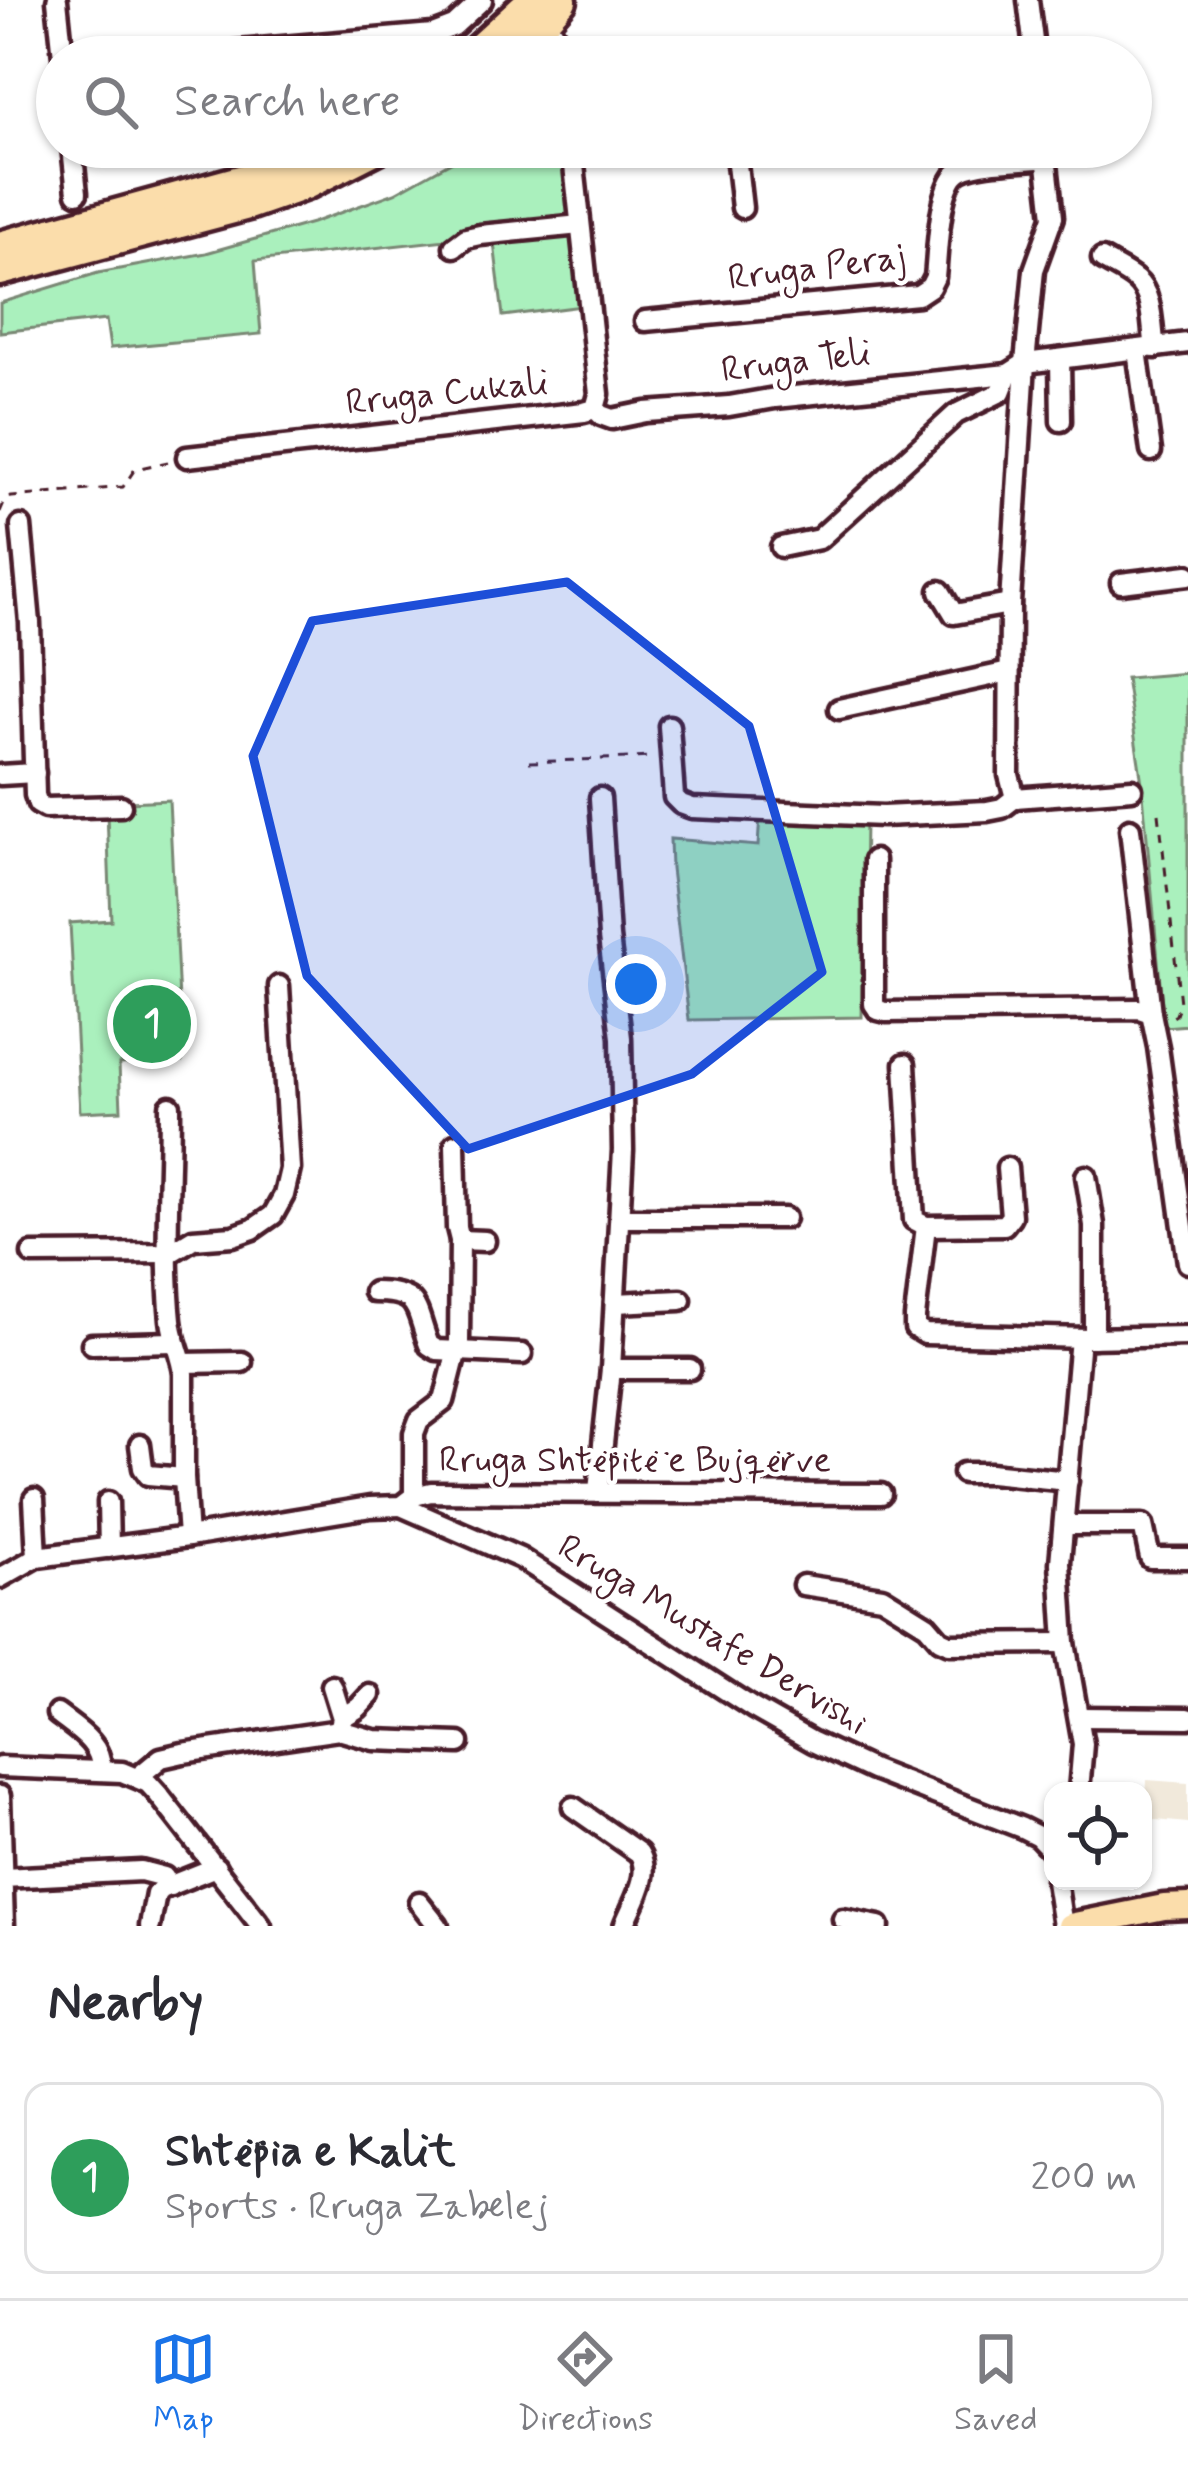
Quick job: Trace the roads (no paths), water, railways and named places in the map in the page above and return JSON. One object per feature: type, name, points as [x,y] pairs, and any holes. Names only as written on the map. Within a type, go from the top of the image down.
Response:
[{"type":"highway","points":[[502,36],[546,6]]},
{"type":"highway","points":[[522,36],[546,6]]},
{"type":"highway","points":[[0,247],[276,168]]},
{"type":"highway","points":[[0,270],[248,204],[336,168]]},
{"type":"main road","points":[[1066,1926],[1171,1900]]},
{"type":"street","points":[[57,0],[61,36]]},
{"type":"street","points":[[410,36],[454,26],[482,0]]},
{"type":"street","points":[[1028,0],[1032,36]]},
{"type":"street","points":[[546,6],[556,36]]},
{"type":"street","points":[[74,168],[77,193]]},
{"type":"street","name":"Rruga Cukali","points":[[187,457],[595,409],[598,394],[574,168]]},
{"type":"street","points":[[737,168],[742,208]]},
{"type":"street","name":"Rruga Peraj","points":[[645,321],[918,296],[935,278],[945,192],[952,178],[970,168]]},
{"type":"street","points":[[1015,798],[1009,775],[1009,672],[1016,369],[1034,270],[1052,217],[1047,168]]},
{"type":"street","points":[[454,247],[481,235],[580,225]]},
{"type":"street","points":[[1102,259],[1133,277],[1147,296],[1151,451]]},
{"type":"street","name":"Rruga Teli","points":[[595,409],[612,419],[1188,344]]},
{"type":"street","points":[[1060,359],[1061,421]]},
{"type":"street","points":[[781,547],[819,539],[956,414],[1001,392],[1016,369]]},
{"type":"street","points":[[21,526],[38,804],[45,808],[121,806]]},
{"type":"street","points":[[1121,584],[1188,575]]},
{"type":"street","points":[[940,591],[954,614],[1010,604]]},
{"type":"street","points":[[839,709],[1009,672]]},
{"type":"street","points":[[669,726],[674,796],[681,804],[710,811],[883,816],[988,811],[1015,798],[1132,789]]},
{"type":"street","points":[[0,775],[34,772]]},
{"type":"street","points":[[598,1491],[611,1369],[623,1150],[621,1038],[600,798]]},
{"type":"street","points":[[1130,829],[1152,1018],[1184,1202],[1188,1263]]},
{"type":"street","points":[[874,860],[874,1004],[878,1010],[1139,1009],[1152,1018]]},
{"type":"street","points":[[32,1254],[170,1252],[194,1239],[253,1229],[273,1215],[290,1169],[279,986]]},
{"type":"street","points":[[905,1064],[914,1220],[926,1226],[1004,1225],[1011,1216],[1007,1168]]},
{"type":"street","points":[[170,1106],[170,1298],[174,1342],[183,1363],[188,1537]]},
{"type":"street","points":[[407,1501],[418,1420],[444,1401],[459,1342],[455,1144]]},
{"type":"street","points":[[1080,1782],[1083,1744],[1065,1643],[1060,1563],[1087,1338],[1094,1225],[1086,1177]]},
{"type":"street","points":[[620,1218],[784,1218]]},
{"type":"street","points":[[926,1226],[915,1328],[925,1334],[1188,1336]]},
{"type":"street","points":[[460,1240],[485,1241]]},
{"type":"street","points":[[374,1292],[403,1293],[412,1300],[429,1346],[437,1350],[522,1354]]},
{"type":"street","points":[[615,1303],[681,1300]]},
{"type":"street","points":[[92,1344],[174,1342]]},
{"type":"street","points":[[183,1363],[242,1362]]},
{"type":"street","points":[[611,1369],[691,1369]]},
{"type":"street","points":[[140,1445],[148,1475],[184,1478]]},
{"type":"street","points":[[963,1473],[1068,1481]]},
{"type":"street","name":"Rruga Shtëpitë e Bujqërve","points":[[0,1578],[37,1557],[407,1501],[431,1492],[880,1493]]},
{"type":"street","points":[[34,1499],[37,1557]]},
{"type":"street","name":"Rruga Mustafe Dervishi","points":[[407,1501],[520,1558],[813,1742],[1022,1828],[1044,1842]]},
{"type":"street","points":[[108,1502],[109,1548]]},
{"type":"street","points":[[1064,1526],[1143,1525],[1150,1558],[1188,1558]]},
{"type":"street","points":[[802,1585],[882,1597],[927,1624],[949,1644],[1065,1643]]},
{"type":"street","points":[[332,1686],[340,1724]]},
{"type":"street","points":[[138,1777],[161,1758],[340,1724],[370,1695]]},
{"type":"street","points":[[57,1714],[92,1742],[102,1757],[101,1770]]},
{"type":"street","points":[[1080,1717],[1188,1718]]},
{"type":"street","points":[[340,1724],[374,1740],[460,1743]]},
{"type":"street","points":[[0,1767],[101,1770],[138,1777],[158,1794],[261,1926]]},
{"type":"street","points":[[0,1796],[4,1926]]},
{"type":"street","points":[[573,1808],[639,1853],[645,1862],[644,1877],[624,1926]]},
{"type":"street","points":[[150,1926],[156,1894],[216,1867]]},
{"type":"street","points":[[3,1878],[141,1871],[164,1877],[170,1886]]},
{"type":"street","points":[[1058,1890],[1066,1926]]},
{"type":"street","points":[[418,1903],[438,1926]]},
{"type":"street","points":[[843,1919],[879,1926]]},
{"type":"place","name":"Shtëpia e Kalit","points":[[152,1024]]}]
